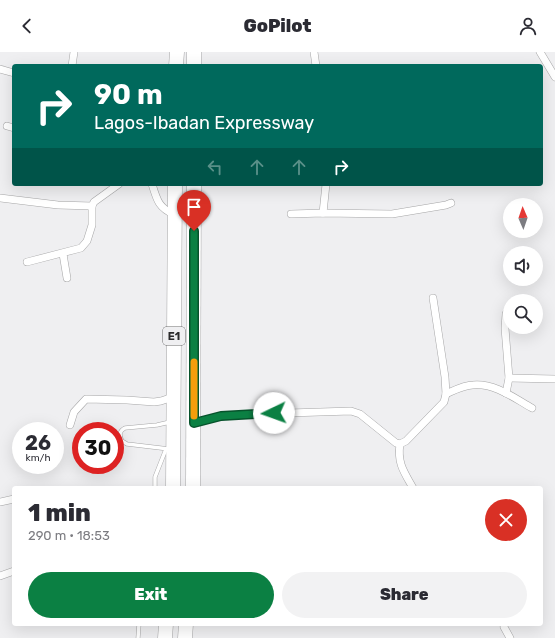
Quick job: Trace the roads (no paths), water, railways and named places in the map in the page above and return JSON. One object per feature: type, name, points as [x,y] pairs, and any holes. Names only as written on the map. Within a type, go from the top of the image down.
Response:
[{"type":"highway","points":[[176,64],[177,52]]},
{"type":"highway","points":[[194,52],[194,64]]},
{"type":"highway","name":"E1","points":[[173,486],[170,449],[173,421],[175,186]]},
{"type":"highway","name":"E1","points":[[193,486],[194,186]]},
{"type":"highway","points":[[165,638],[166,626]]},
{"type":"highway","points":[[185,638],[186,626]]},
{"type":"street","points":[[72,64],[74,52]]},
{"type":"street","points":[[314,52],[316,64]]},
{"type":"street","points":[[540,52],[555,77]]},
{"type":"street","points":[[0,70],[12,73]]},
{"type":"street","points":[[27,262],[63,254],[81,248],[87,241],[92,225],[92,206],[94,202],[116,186]]},
{"type":"street","points":[[153,186],[160,204],[166,211],[175,215]]},
{"type":"street","points":[[323,213],[326,186]]},
{"type":"street","points":[[0,198],[58,205],[92,206]]},
{"type":"street","points":[[290,214],[392,214],[446,205],[451,202]]},
{"type":"street","points":[[63,254],[67,278]]},
{"type":"street","points":[[194,423],[221,416],[351,411],[360,414],[396,443],[400,444],[406,441],[444,402],[446,394],[445,377],[433,298]]},
{"type":"street","points":[[505,334],[509,378],[506,393]]},
{"type":"street","points":[[509,378],[555,380]]},
{"type":"street","points":[[446,394],[462,387],[474,385],[493,388],[506,393],[532,408]]},
{"type":"street","points":[[70,425],[74,412],[79,404],[86,399],[154,402],[173,397]]},
{"type":"street","points":[[400,444],[398,455],[400,464],[403,472],[413,486]]},
{"type":"street","points":[[0,502],[12,499]]},
{"type":"street","points":[[0,576],[12,572]]},
{"type":"street","points":[[504,627],[510,638]]},
{"type":"lane","points":[[155,486],[155,477],[170,449],[127,444],[122,441],[120,433],[125,428],[157,425],[173,421]]},
{"type":"lane","points":[[138,638],[140,626]]}]
